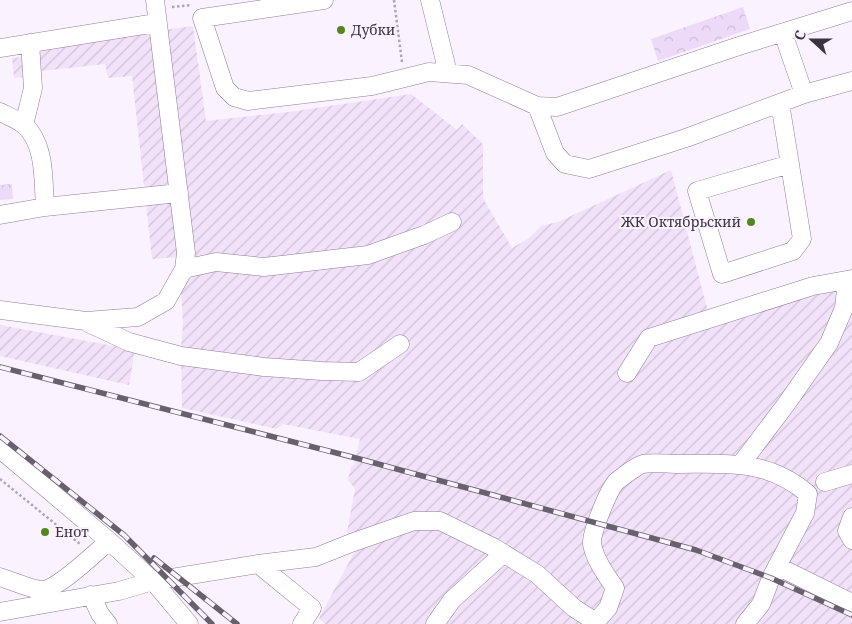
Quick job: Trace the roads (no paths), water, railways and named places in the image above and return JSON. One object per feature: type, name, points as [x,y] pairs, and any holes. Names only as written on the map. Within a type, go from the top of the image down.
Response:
[{"type":"street","points":[[0,310],[86,322],[138,317],[166,301],[184,269],[186,253],[156,23],[155,0]]},
{"type":"street","points":[[324,0],[202,18],[225,88],[234,97],[248,101],[372,86],[428,72],[468,74],[537,106],[557,107],[739,46],[852,11]]},
{"type":"street","points":[[430,0],[448,73]]},
{"type":"street","points":[[0,48],[156,23]]},
{"type":"street","points":[[784,33],[804,94]]},
{"type":"street","points":[[24,125],[33,88],[30,43]]},
{"type":"street","points":[[537,106],[555,153],[565,164],[589,169],[686,138],[804,94],[852,81]]},
{"type":"street","points":[[780,103],[790,164],[802,239],[793,251],[722,274],[697,192],[790,164]]},
{"type":"street","points":[[0,112],[24,125],[34,138],[40,153],[45,207]]},
{"type":"street","points":[[0,215],[45,207],[179,193]]},
{"type":"street","points":[[184,269],[216,262],[264,267],[368,255],[424,235],[452,222]]},
{"type":"street","points":[[627,374],[649,338],[813,286],[849,280],[844,308],[828,343],[787,403],[740,464]]},
{"type":"street","points":[[86,322],[129,342],[182,356],[264,367],[359,372],[400,344]]},
{"type":"street","points":[[0,449],[109,541],[153,581],[189,624]]},
{"type":"street","points":[[12,615],[91,595],[119,591],[153,581],[258,564],[316,557],[414,520],[440,522],[492,547],[537,574],[574,608],[595,623],[608,608],[615,588],[599,563],[592,543],[597,523],[609,492],[617,481],[643,464],[740,464],[771,471],[800,486],[808,494],[806,513],[777,566],[761,604],[745,624]]},
{"type":"street","points":[[825,482],[852,474]]},
{"type":"street","points":[[852,517],[847,531],[852,540]]},
{"type":"street","points":[[0,576],[40,590],[51,588],[109,541]]},
{"type":"street","points":[[435,624],[452,600],[503,554]]},
{"type":"street","points":[[258,564],[312,608],[302,624]]},
{"type":"street","points":[[777,566],[852,604]]},
{"type":"street","points":[[91,595],[100,614],[108,624]]},
{"type":"railway","points":[[0,367],[356,458],[696,550],[771,578],[852,615]]},
{"type":"railway","points":[[0,436],[124,535],[212,624]]},
{"type":"railway","points":[[154,558],[237,624]]},
{"type":"place","name":"Дубки","points":[[341,30]]},
{"type":"place","name":"ЖК Октябрьский","points":[[751,222]]},
{"type":"place","name":"Енот","points":[[45,532]]}]
